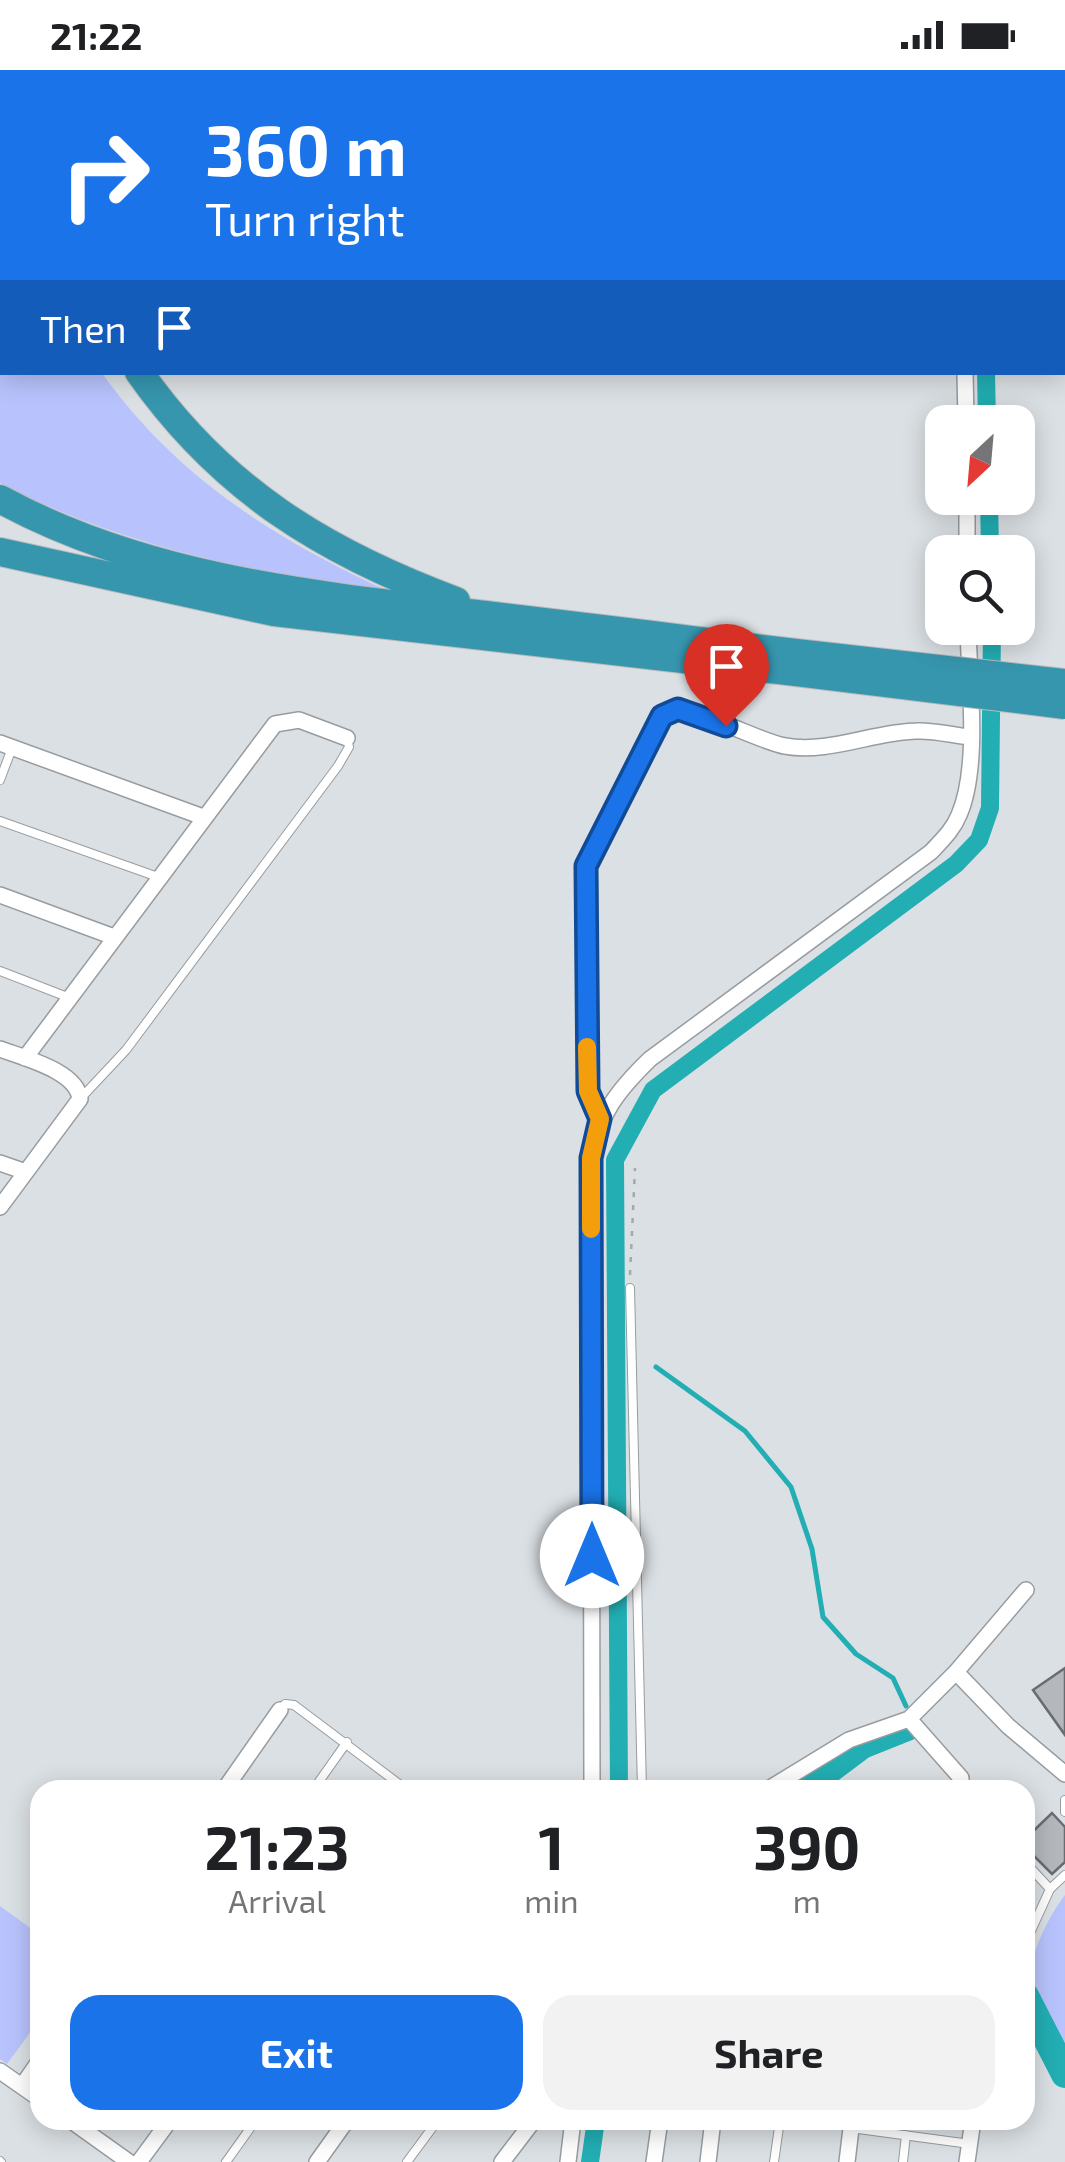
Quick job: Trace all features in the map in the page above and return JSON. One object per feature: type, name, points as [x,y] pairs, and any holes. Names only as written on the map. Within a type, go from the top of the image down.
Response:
[{"type":"highway","points":[[141,375],[173,421],[265,504],[345,553],[491,627]]},
{"type":"highway","points":[[0,499],[98,542],[176,566],[491,627]]},
{"type":"highway","points":[[0,515],[96,556],[167,578],[316,614],[491,627],[796,662],[1065,683]]},
{"type":"highway","points":[[0,552],[274,612],[491,627]]},
{"type":"highway","points":[[796,662],[1065,705]]},
{"type":"street","points":[[965,375],[966,405]]},
{"type":"street","points":[[592,1780],[591,1158],[600,1119],[626,1081],[650,1059],[951,830],[964,802],[970,737],[968,645]]},
{"type":"street","points":[[600,1119],[588,1091],[586,866],[662,716],[678,709],[762,741],[794,748],[916,731],[970,737]]},
{"type":"street","points":[[25,1058],[275,724],[299,720],[347,738]]},
{"type":"street","points":[[6,746],[203,817]]},
{"type":"street","points":[[0,896],[114,937]]},
{"type":"street","points":[[0,1049],[70,1080],[79,1089],[80,1099],[0,1207]]},
{"type":"street","points":[[0,1162],[26,1172]]},
{"type":"street","points":[[783,1780],[849,1740],[909,1719],[956,1672],[1026,1590]]},
{"type":"street","points":[[956,1672],[1008,1726],[1065,1774]]},
{"type":"street","points":[[231,1780],[280,1710]]},
{"type":"street","points":[[909,1719],[960,1780]]},
{"type":"street","points":[[0,2070],[30,2092]]},
{"type":"street","points":[[22,2086],[30,2074]]},
{"type":"street","points":[[86,2130],[129,2162]]},
{"type":"street","points":[[139,2162],[163,2130]]},
{"type":"street","points":[[317,2162],[340,2130]]},
{"type":"street","points":[[502,2162],[526,2130]]},
{"type":"street","points":[[568,2162],[571,2130]]},
{"type":"street","points":[[654,2162],[659,2130]]},
{"type":"street","points":[[708,2162],[713,2130]]},
{"type":"street","points":[[847,2162],[851,2130]]},
{"type":"street","points":[[968,2162],[972,2130]]},
{"type":"lane","points":[[80,1099],[126,1050],[338,766],[350,747],[347,738]]},
{"type":"lane","points":[[0,780],[6,746]]},
{"type":"lane","points":[[0,821],[158,878]]},
{"type":"lane","points":[[0,971],[70,998]]},
{"type":"lane","points":[[630,1288],[642,1780]]},
{"type":"lane","points":[[280,1710],[285,1704],[294,1705],[396,1780]]},
{"type":"lane","points":[[320,1780],[348,1742]]},
{"type":"lane","points":[[1065,1800],[1065,1812]]},
{"type":"lane","points":[[1035,1873],[1050,1889]]},
{"type":"lane","points":[[1035,1922],[1050,1889],[1065,1875]]},
{"type":"lane","points":[[226,2162],[249,2130]]},
{"type":"lane","points":[[407,2162],[431,2130]]},
{"type":"lane","points":[[774,2162],[779,2130]]},
{"type":"lane","points":[[881,2130],[970,2144]]},
{"type":"lane","points":[[903,2162],[906,2135]]},
{"type":"path","points":[[630,1288],[634,1168]]},
{"type":"shaded area","points":[[0,375],[104,375],[162,444],[231,502],[308,551],[391,592],[240,566],[142,541],[0,483]]},
{"type":"shaded area","points":[[1065,1895],[1065,2048],[1035,2001],[1035,1952]]},
{"type":"shaded area","points":[[0,1906],[30,1928],[30,2033],[7,2064],[0,2059]]},
{"type":"building","points":[[1065,1668],[1065,1735],[1033,1690]]},
{"type":"building","points":[[1052,1813],[1065,1827],[1065,1862],[1052,1874],[1035,1857],[1035,1829]]},
{"type":"waterway","points":[[986,375],[987,405]]},
{"type":"waterway","points":[[989,515],[990,535]]},
{"type":"waterway","points":[[619,1780],[615,1160],[653,1090],[956,864],[979,840],[990,808],[992,645]]},
{"type":"waterway","points":[[656,1367],[745,1431],[791,1487],[812,1549],[823,1617],[856,1654],[893,1678],[906,1706]]},
{"type":"waterway","points":[[815,1780],[862,1745],[907,1727]]},
{"type":"waterway","points":[[1035,2016],[1065,2074]]},
{"type":"waterway","points":[[590,2162],[595,2130]]},
{"type":"slow traffic","points":[[587,1047],[588,1091],[600,1119],[591,1158],[591,1229]]},
{"type":"route","points":[[592,1556],[591,1158],[600,1119],[588,1091],[586,866],[662,716],[678,709],[726,726]]}]
